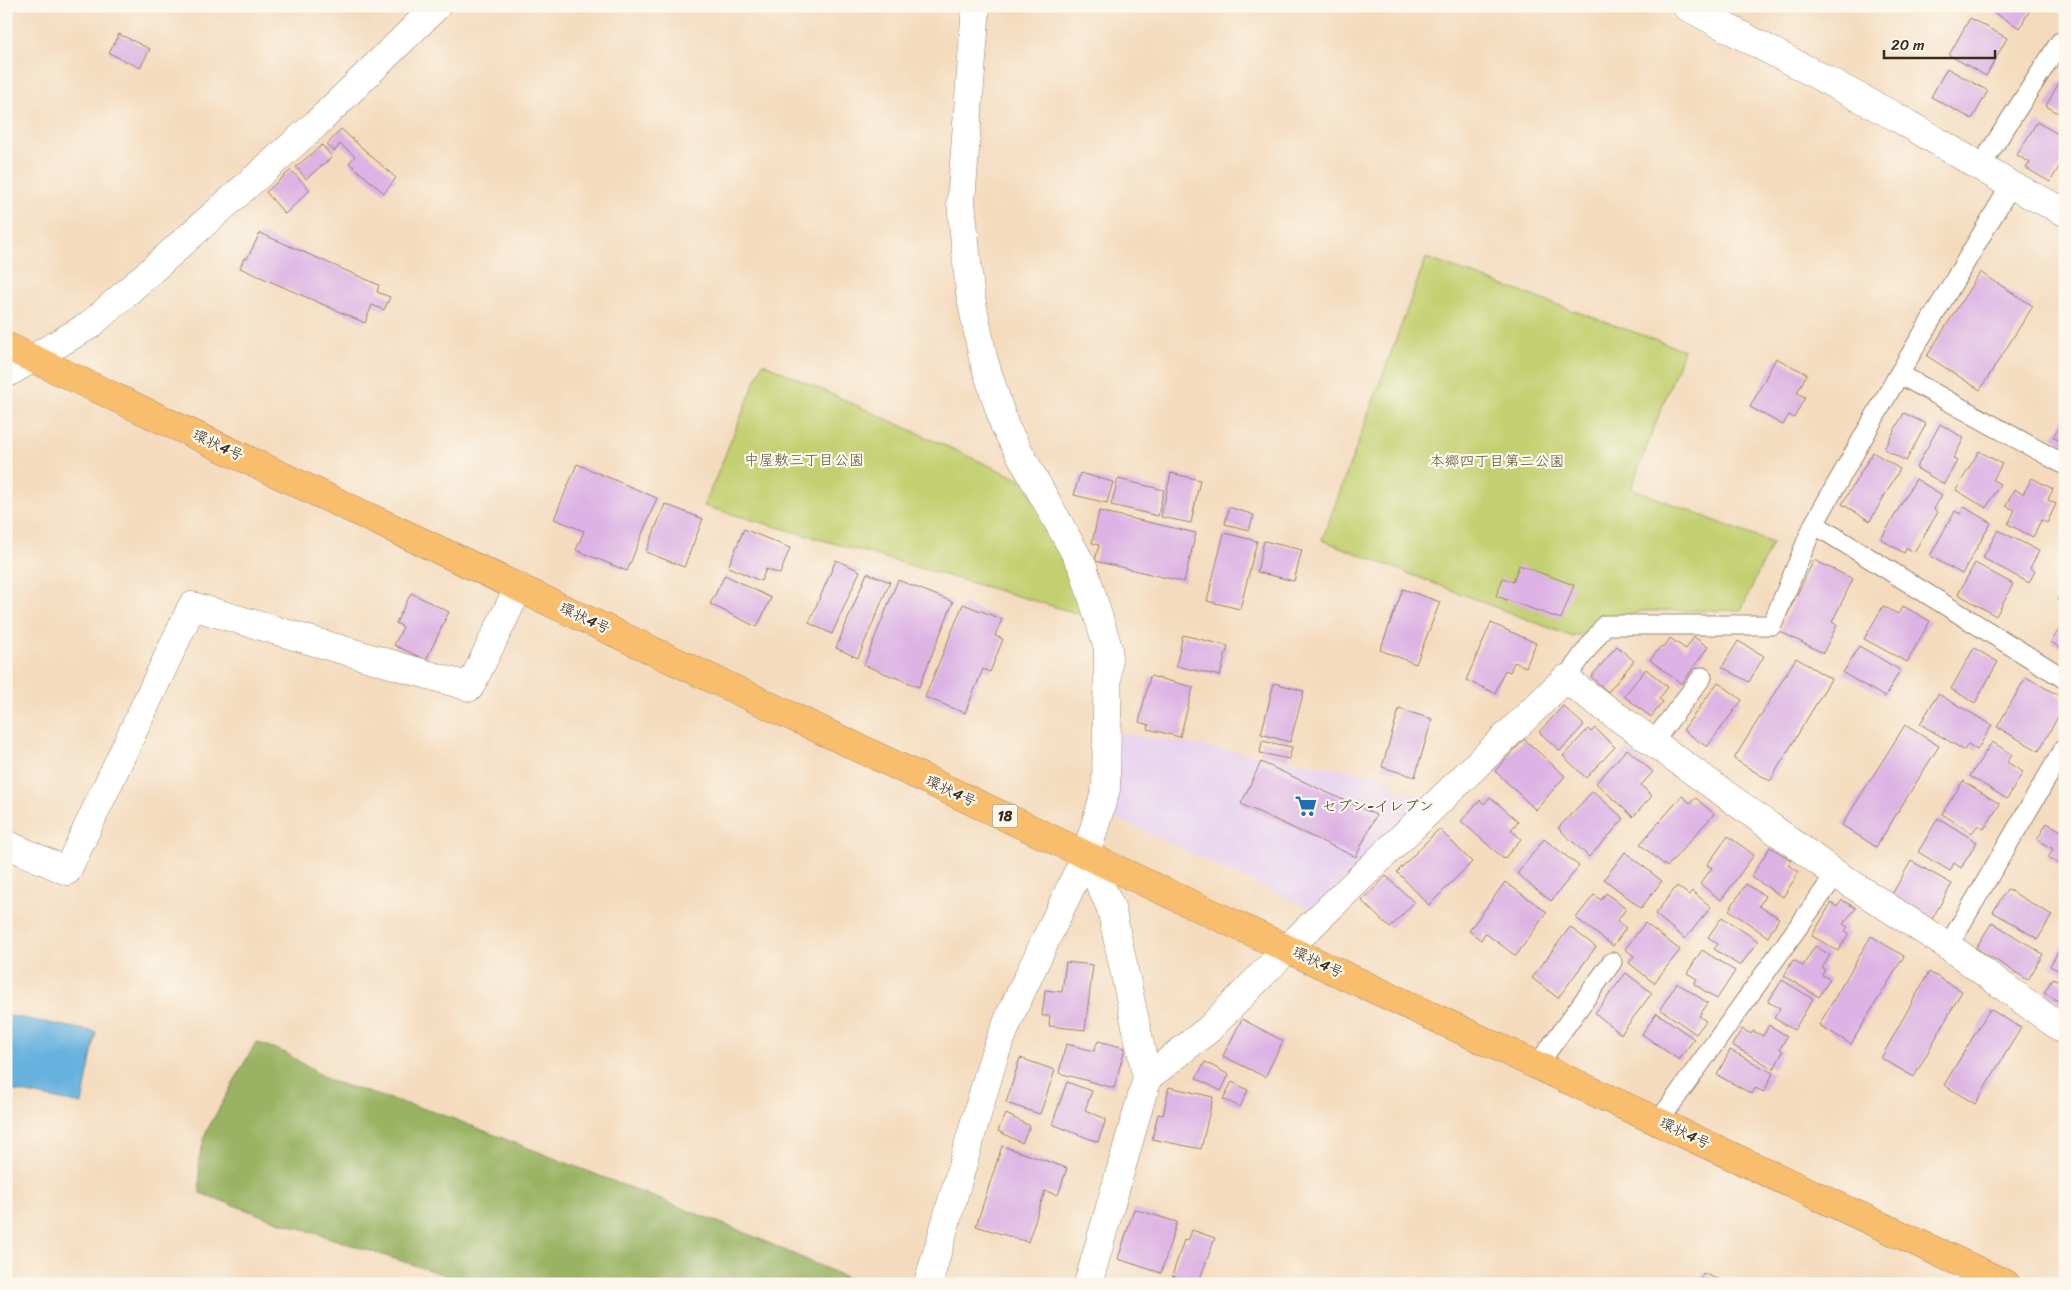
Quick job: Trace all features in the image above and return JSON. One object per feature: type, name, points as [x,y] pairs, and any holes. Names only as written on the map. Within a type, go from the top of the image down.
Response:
[{"type":"main road","name":"環状4号","points":[[6,346],[1086,855],[1538,1064],[2006,1284]]},
{"type":"street","points":[[6,374],[90,325],[317,123],[437,6]]},
{"type":"street","points":[[928,1284],[994,1056],[1012,1011],[1086,855],[1106,789],[1108,648],[1083,567],[1005,427],[983,358],[970,293],[961,202],[976,6]]},
{"type":"street","points":[[1686,6],[1896,117],[2011,185],[2065,212]]},
{"type":"street","points":[[6,844],[67,871],[192,606],[470,686],[519,587]]},
{"type":"street","points":[[1147,1078],[1210,1029],[1288,948],[1565,679],[1836,874],[1948,946],[2065,1031]]},
{"type":"street","points":[[1086,855],[1111,908],[1147,1078],[1088,1284]]},
{"type":"lane","points":[[1980,167],[2060,42]]},
{"type":"lane","points":[[1565,679],[1605,625],[1772,625],[1814,524],[1899,374],[2011,185]]},
{"type":"lane","points":[[1899,374],[2065,465]]},
{"type":"lane","points":[[1814,524],[2065,679]]},
{"type":"lane","points":[[1653,742],[1702,677]]},
{"type":"lane","points":[[1948,946],[2065,747]]},
{"type":"lane","points":[[1659,1121],[1836,874]]},
{"type":"lane","points":[[1538,1064],[1612,962]]},
{"type":"shaded area","points":[[1115,732],[1391,777],[1391,789],[1435,798],[1310,909],[1111,816]]},
{"type":"green space","name":"本郷四丁目第二公園","points":[[1426,258],[1684,350],[1631,488],[1772,543],[1741,610],[1640,611],[1573,637],[1322,540]]},
{"type":"green space","name":"中屋敷三丁目公園","points":[[763,363],[1023,481],[1068,557],[1087,616],[704,506]]},
{"type":"green space","points":[[256,1042],[286,1053],[330,1081],[441,1114],[746,1233],[861,1284],[472,1284],[269,1218],[200,1193],[199,1159],[206,1132]]},
{"type":"water","points":[[6,1015],[96,1032],[82,1104],[6,1089]]},
{"type":"building","points":[[1982,6],[2032,6],[2020,28]]},
{"type":"building","points":[[1970,18],[2007,38],[1986,76],[1949,55]]},
{"type":"building","points":[[119,34],[150,49],[140,68],[109,53]]},
{"type":"building","points":[[1947,68],[1988,91],[1972,119],[1931,97]]},
{"type":"building","points":[[2060,81],[2065,83],[2065,117],[2046,106]]},
{"type":"building","points":[[2037,122],[2065,138],[2065,157],[2050,182],[2026,168],[2030,163],[2017,155]]},
{"type":"building","points":[[341,129],[396,178],[384,193],[349,163],[355,156],[340,144],[335,151],[327,145]]},
{"type":"building","points":[[322,145],[332,157],[306,179],[296,167]]},
{"type":"building","points":[[291,170],[310,190],[285,214],[266,192]]},
{"type":"building","points":[[260,233],[379,285],[377,292],[390,297],[384,310],[372,305],[365,323],[240,268],[244,258],[247,259]]},
{"type":"building","points":[[1980,272],[2033,306],[1980,390],[1927,356]]},
{"type":"building","points":[[1776,358],[1807,374],[1797,393],[1805,397],[1794,418],[1789,415],[1783,425],[1750,407]]},
{"type":"building","points":[[1904,413],[1926,424],[1906,461],[1884,449]]},
{"type":"building","points":[[2065,417],[2065,444],[2053,437]]},
{"type":"building","points":[[1940,424],[1964,438],[1953,459],[1957,461],[1944,484],[1916,468]]},
{"type":"building","points":[[1979,451],[2002,464],[1993,480],[2000,484],[1986,508],[1956,490]]},
{"type":"building","points":[[1873,452],[1900,469],[1870,521],[1842,504]]},
{"type":"building","points":[[577,464],[657,498],[627,571],[576,550],[584,531],[554,519]]},
{"type":"building","points":[[1080,473],[1113,482],[1107,503],[1074,495]]},
{"type":"building","points":[[1171,473],[1200,480],[1191,523],[1161,517]]},
{"type":"building","points":[[2032,478],[2053,489],[2048,500],[2056,504],[2047,523],[2041,520],[2033,537],[2008,524],[2015,510],[2006,506],[2014,489],[2023,494]]},
{"type":"building","points":[[1118,479],[1164,490],[1158,516],[1111,505]]},
{"type":"building","points":[[1916,479],[1942,495],[1934,509],[1938,512],[1914,552],[1907,548],[1904,553],[1881,539]]},
{"type":"building","points":[[665,504],[703,519],[684,567],[646,552]]},
{"type":"building","points":[[1229,507],[1254,515],[1249,530],[1225,524]]},
{"type":"building","points":[[1964,507],[1991,523],[1962,574],[1930,556],[1955,511],[1960,514]]},
{"type":"building","points":[[1099,511],[1196,533],[1184,582],[1095,561],[1099,545],[1092,543]]},
{"type":"building","points":[[744,529],[790,548],[780,574],[766,569],[761,581],[728,567]]},
{"type":"building","points":[[1998,530],[2039,551],[2030,568],[2035,571],[2029,583],[1983,558]]},
{"type":"building","points":[[1224,533],[1257,541],[1240,609],[1207,601]]},
{"type":"building","points":[[1264,541],[1302,550],[1294,581],[1257,572]]},
{"type":"building","points":[[836,560],[860,571],[832,634],[809,623]]},
{"type":"building","points":[[1814,560],[1853,579],[1832,622],[1837,625],[1823,653],[1779,631]]},
{"type":"building","points":[[1975,563],[2013,584],[1996,616],[1958,594]]},
{"type":"building","points":[[1519,565],[1574,585],[1561,619],[1496,596],[1503,578],[1513,582]]},
{"type":"building","points":[[867,573],[890,582],[858,658],[836,648]]},
{"type":"building","points":[[725,575],[771,598],[757,627],[710,604]]},
{"type":"building","points":[[898,580],[953,602],[919,687],[864,665]]},
{"type":"building","points":[[2065,587],[2065,605],[2057,600]]},
{"type":"building","points":[[1403,589],[1440,602],[1416,664],[1380,650]]},
{"type":"building","points":[[411,593],[449,612],[426,660],[394,645],[403,627],[396,623]]},
{"type":"building","points":[[963,604],[1002,619],[995,636],[1003,639],[990,672],[983,669],[965,713],[925,697]]},
{"type":"building","points":[[1883,606],[1898,614],[1903,606],[1930,621],[1907,662],[1864,639]]},
{"type":"building","points":[[2065,620],[2065,651],[2051,642]]},
{"type":"building","points":[[1491,623],[1536,643],[1526,667],[1514,662],[1510,672],[1505,670],[1495,693],[1466,680]]},
{"type":"building","points":[[1183,635],[1228,646],[1220,676],[1176,666]]},
{"type":"building","points":[[1694,637],[1708,647],[1682,684],[1650,660],[1661,646],[1664,647],[1670,638],[1686,649]]},
{"type":"building","points":[[1738,641],[1764,656],[1749,682],[1722,667]]},
{"type":"building","points":[[1617,646],[1634,661],[1608,692],[1591,677]]},
{"type":"building","points":[[1859,646],[1900,670],[1885,697],[1843,673]]},
{"type":"building","points":[[1974,648],[1998,662],[1975,703],[1951,689]]},
{"type":"building","points":[[1796,658],[1831,679],[1770,781],[1734,759]]},
{"type":"building","points":[[1646,669],[1668,687],[1659,699],[1663,702],[1651,717],[1624,696]]},
{"type":"building","points":[[1150,676],[1193,687],[1180,737],[1148,729],[1149,725],[1139,722]]},
{"type":"building","points":[[2026,677],[2065,699],[2065,704],[2039,751],[1997,727]]},
{"type":"building","points":[[1718,682],[1742,700],[1707,747],[1683,730]]},
{"type":"building","points":[[1274,683],[1304,691],[1290,742],[1261,734]]},
{"type":"building","points":[[1938,694],[1992,725],[1977,750],[1968,744],[1964,750],[1920,724]]},
{"type":"building","points":[[1563,706],[1584,725],[1560,751],[1539,732]]},
{"type":"building","points":[[1399,709],[1432,719],[1415,777],[1382,767]]},
{"type":"building","points":[[1905,725],[1939,746],[1876,847],[1842,825]]},
{"type":"building","points":[[1595,728],[1615,747],[1586,778],[1563,756],[1588,729],[1591,732]]},
{"type":"building","points":[[1524,739],[1565,776],[1536,810],[1495,771]]},
{"type":"building","points":[[1262,741],[1292,747],[1289,759],[1260,753]]},
{"type":"building","points":[[1992,742],[2012,754],[2007,762],[2023,772],[2007,799],[1970,776]]},
{"type":"building","points":[[1627,749],[1653,772],[1641,785],[1652,796],[1633,817],[1596,783]]},
{"type":"building","points":[[1261,762],[1376,815],[1356,857],[1241,804]]},
{"type":"building","points":[[1963,781],[2000,804],[1984,829],[1978,825],[1972,833],[1942,814]]},
{"type":"building","points":[[1593,791],[1624,819],[1589,857],[1558,828]]},
{"type":"building","points":[[1682,796],[1690,803],[1696,798],[1714,814],[1667,867],[1640,844]]},
{"type":"building","points":[[1490,797],[1518,821],[1511,830],[1521,839],[1504,859],[1461,821],[1480,800],[1484,804]]},
{"type":"building","points":[[1938,818],[1977,842],[1961,868],[1954,863],[1950,871],[1918,852]]},
{"type":"building","points":[[2047,823],[2065,833],[2065,867],[2048,858],[2053,849],[2037,840]]},
{"type":"building","points":[[1439,829],[1472,862],[1429,905],[1397,872]]},
{"type":"building","points":[[1728,836],[1754,855],[1721,900],[1700,884],[1712,868],[1707,865]]},
{"type":"building","points":[[1544,839],[1579,866],[1551,901],[1517,874]]},
{"type":"building","points":[[1770,847],[1791,860],[1788,865],[1799,872],[1783,897],[1751,877]]},
{"type":"building","points":[[1625,852],[1662,881],[1641,908],[1604,879]]},
{"type":"building","points":[[1911,861],[1952,884],[1932,919],[1891,896]]},
{"type":"building","points":[[1386,876],[1414,902],[1390,928],[1362,901]]},
{"type":"building","points":[[1505,882],[1547,912],[1516,956],[1485,933],[1481,940],[1469,931]]},
{"type":"building","points":[[1746,884],[1765,896],[1759,906],[1779,918],[1768,937],[1729,910]]},
{"type":"building","points":[[1677,886],[1689,895],[1692,891],[1711,907],[1685,939],[1655,914]]},
{"type":"building","points":[[2007,889],[2052,915],[2038,939],[1993,912]]},
{"type":"building","points":[[1606,893],[1626,909],[1617,921],[1626,928],[1613,946],[1576,918],[1594,895],[1601,900]]},
{"type":"building","points":[[1842,900],[1856,908],[1843,924],[1848,927],[1845,931],[1849,933],[1838,951],[1812,936],[1831,903],[1837,907]]},
{"type":"building","points":[[1722,917],[1758,941],[1740,966],[1714,949],[1718,944],[1708,937]]},
{"type":"building","points":[[1992,922],[2043,954],[2028,980],[1976,948]]},
{"type":"building","points":[[1645,923],[1680,950],[1654,983],[1629,963],[1634,956],[1625,949]]},
{"type":"building","points":[[1570,927],[1596,947],[1558,998],[1532,978]]},
{"type":"building","points":[[1871,936],[1904,956],[1851,1044],[1819,1025]]},
{"type":"building","points":[[2062,945],[2065,947],[2065,974],[2050,966]]},
{"type":"building","points":[[1815,946],[1830,955],[1822,968],[1825,970],[1822,975],[1830,979],[1819,997],[1784,976],[1793,960],[1803,966]]},
{"type":"building","points":[[1702,950],[1735,971],[1717,999],[1694,984],[1697,979],[1687,973]]},
{"type":"building","points":[[1066,962],[1093,965],[1085,1030],[1049,1026],[1050,1016],[1042,1016],[1045,990],[1062,992]]},
{"type":"building","points":[[1929,972],[1962,991],[1914,1077],[1881,1058]]},
{"type":"building","points":[[1626,973],[1652,993],[1621,1034],[1595,1013]]},
{"type":"building","points":[[2053,978],[2065,984],[2065,1005],[2044,993]]},
{"type":"building","points":[[1782,980],[1813,999],[1794,1030],[1774,1018],[1780,1008],[1768,1002]]},
{"type":"building","points":[[1677,983],[1708,1003],[1699,1016],[1706,1021],[1696,1034],[1660,1009]]},
{"type":"building","points":[[1990,1009],[2021,1028],[1975,1104],[1944,1085]]},
{"type":"building","points":[[1657,1013],[1694,1039],[1679,1060],[1642,1034]]},
{"type":"building","points":[[1242,1019],[1283,1041],[1265,1077],[1223,1056]]},
{"type":"building","points":[[1769,1025],[1787,1036],[1780,1049],[1783,1051],[1774,1069],[1732,1045],[1742,1029],[1751,1034],[1753,1031],[1763,1036]]},
{"type":"building","points":[[1098,1041],[1125,1048],[1114,1088],[1059,1073],[1066,1044],[1094,1051]]},
{"type":"building","points":[[1730,1050],[1773,1073],[1764,1092],[1755,1088],[1752,1094],[1717,1075]]},
{"type":"building","points":[[1020,1058],[1055,1070],[1040,1114],[1006,1103]]},
{"type":"building","points":[[1205,1062],[1229,1075],[1221,1091],[1196,1078]]},
{"type":"building","points":[[1067,1082],[1092,1091],[1085,1110],[1106,1119],[1098,1142],[1052,1124]]},
{"type":"building","points":[[1232,1082],[1248,1090],[1240,1107],[1223,1099]]},
{"type":"building","points":[[1169,1087],[1213,1097],[1201,1149],[1152,1139],[1158,1114],[1163,1115]]},
{"type":"building","points":[[1006,1114],[1030,1126],[1022,1143],[998,1131]]},
{"type":"building","points":[[1002,1146],[1067,1168],[1058,1195],[1045,1191],[1028,1242],[976,1226]]},
{"type":"building","points":[[1134,1209],[1177,1222],[1161,1273],[1118,1259]]},
{"type":"building","points":[[1192,1230],[1215,1238],[1198,1284],[1172,1276],[1184,1240],[1188,1241]]},
{"type":"building","points":[[1703,1273],[1721,1281],[1720,1284],[1698,1284]]},
{"type":"place","name":"セブン-イレブン","points":[[1306,806]]}]
